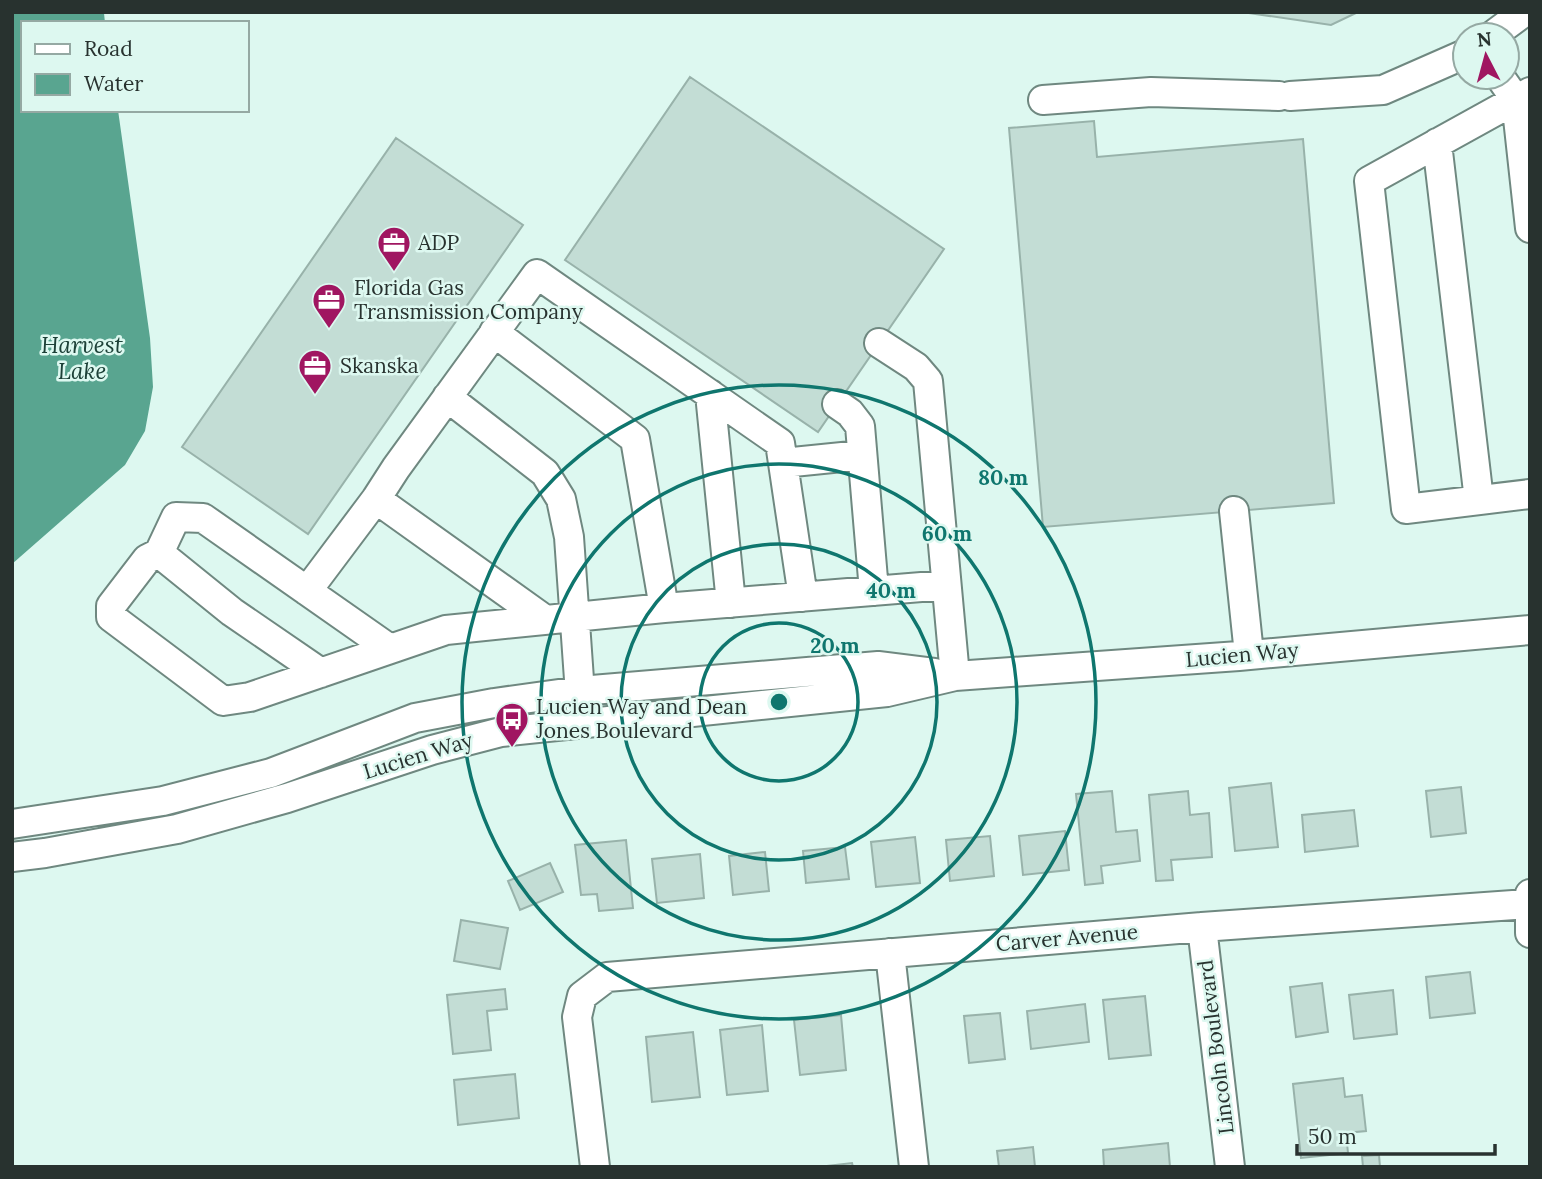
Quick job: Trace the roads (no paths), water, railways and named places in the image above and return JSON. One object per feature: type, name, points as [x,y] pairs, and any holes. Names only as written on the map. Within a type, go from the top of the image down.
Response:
[{"type":"street","points":[[1507,21],[1524,12]]},
{"type":"street","points":[[1043,100],[1151,92],[1314,96],[1383,90],[1451,60]]},
{"type":"street","points":[[1530,228],[1523,96],[1369,181],[1406,509],[1530,494]]},
{"type":"street","points":[[1437,143],[1479,500]]},
{"type":"street","points":[[307,590],[376,499],[537,274],[780,443],[803,597]]},
{"type":"street","points":[[494,332],[635,439],[664,608]]},
{"type":"street","points":[[880,343],[916,367],[928,381],[955,676]]},
{"type":"street","points":[[710,394],[731,603]]},
{"type":"street","points":[[447,397],[545,473],[561,499],[569,537],[582,724]]},
{"type":"street","points":[[837,404],[850,413],[860,426],[874,591]]},
{"type":"street","points":[[783,463],[862,455]]},
{"type":"street","points":[[376,499],[544,619]]},
{"type":"street","points":[[1234,511],[1249,654]]},
{"type":"street","points":[[390,649],[203,518],[176,517],[159,553],[146,559],[111,606],[111,617],[223,701],[250,697],[446,630],[575,616],[946,585]]},
{"type":"street","points":[[159,553],[232,612],[321,673]]},
{"type":"street","name":"Lucien Way","points":[[12,857],[177,829],[500,732],[887,692],[955,676],[1530,630]]},
{"type":"street","name":"Lucien Way","points":[[12,824],[163,801],[271,773],[415,718],[494,703],[580,691],[878,666],[955,676]]},
{"type":"street","points":[[1529,899],[1530,933]]},
{"type":"street","name":"Carver Avenue","points":[[595,1167],[577,1017],[582,996],[607,977],[1529,899]]},
{"type":"street","name":"Lincoln Boulevard","points":[[1202,927],[1230,1167]]},
{"type":"street","points":[[890,953],[914,1167]]},
{"type":"water","name":"Harvest Lake","points":[[12,12],[104,13],[105,21],[21,21],[21,112],[118,112],[150,338],[153,387],[145,431],[125,465],[12,564]]},
{"type":"place","name":"ADP","points":[[394,273]]},
{"type":"place","name":"Florida Gas Transmission Company","points":[[329,330]]},
{"type":"place","name":"Skanska","points":[[315,396]]},
{"type":"place","name":"Lucien Way and Dean Jones Boulevard","points":[[512,749]]}]
